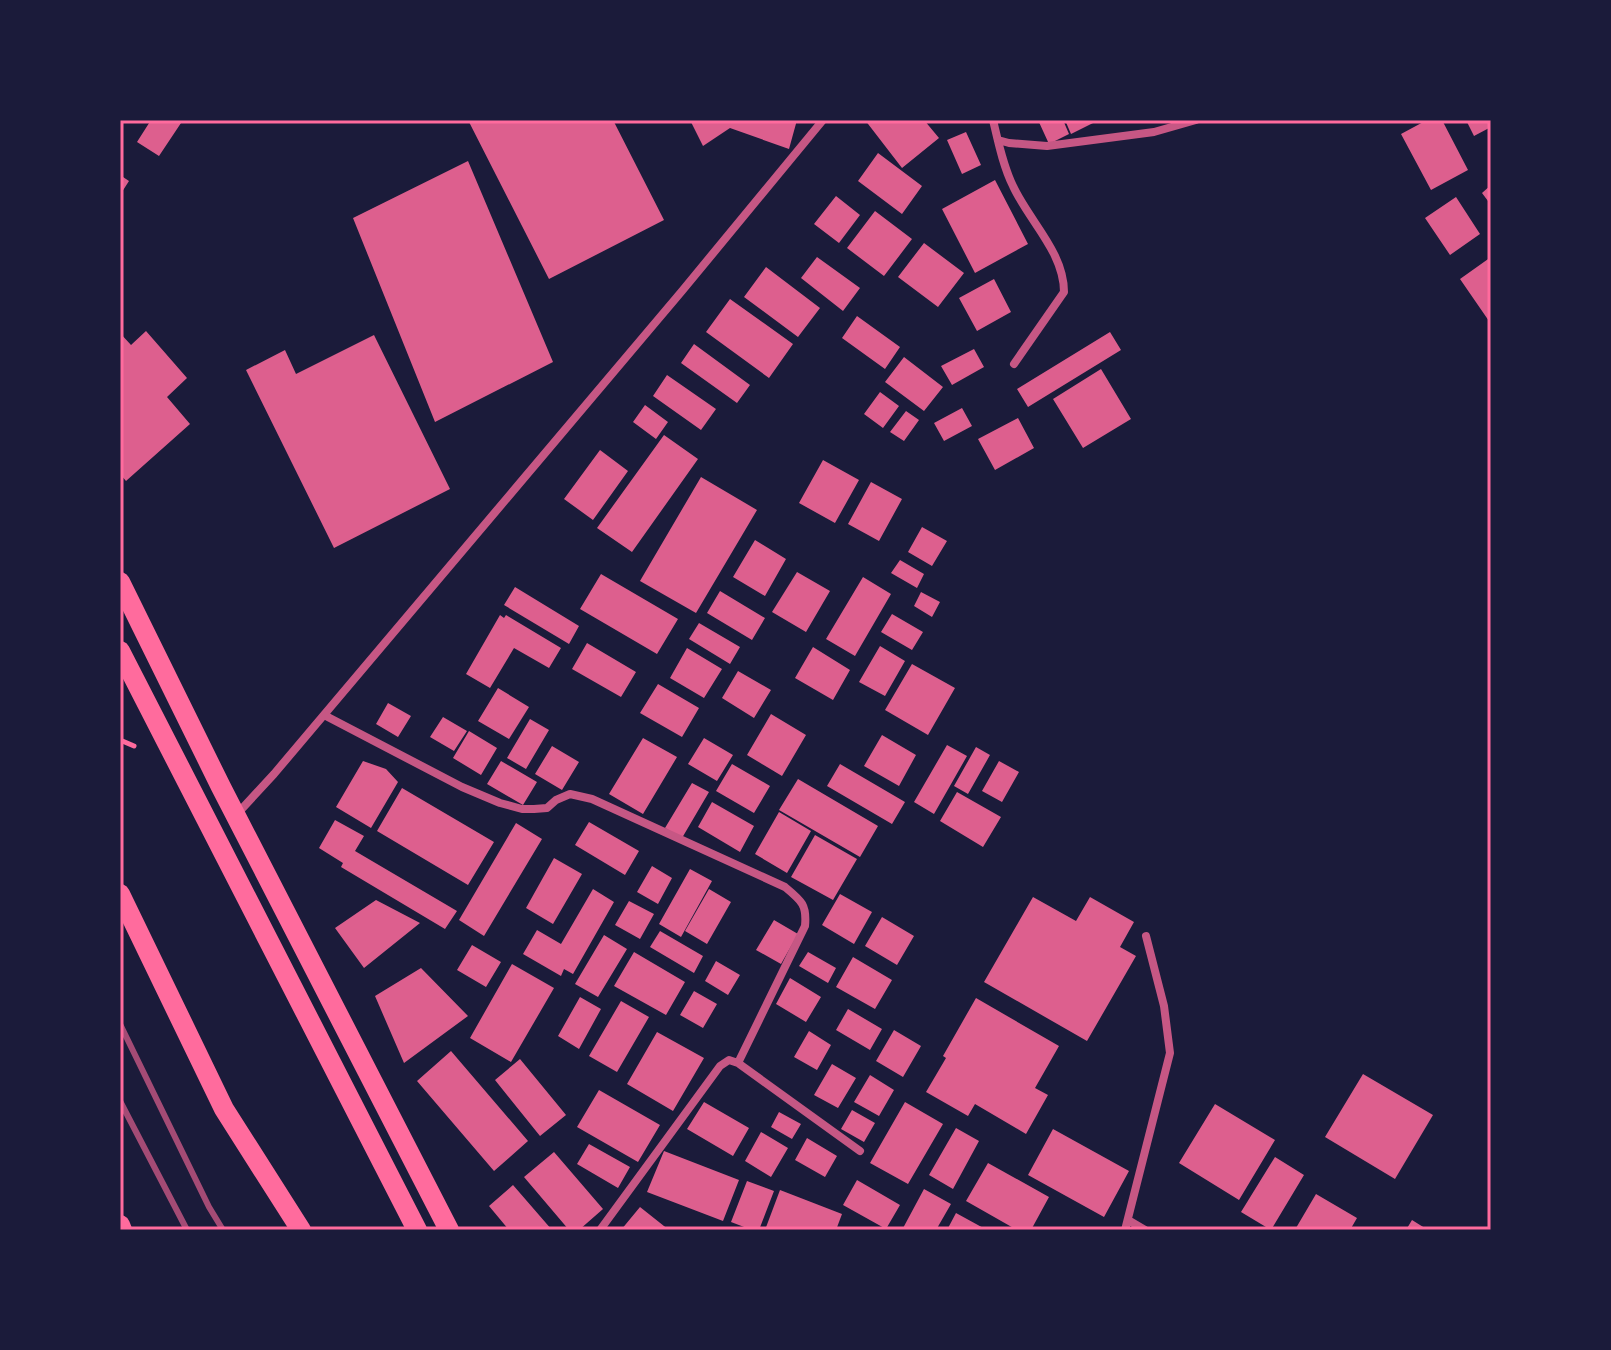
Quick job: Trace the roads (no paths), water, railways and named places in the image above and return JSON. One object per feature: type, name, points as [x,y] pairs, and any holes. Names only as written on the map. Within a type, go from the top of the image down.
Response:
[{"type":"main road","points":[[120,582],[235,815],[449,1230]]},
{"type":"main road","points":[[120,651],[417,1230]]},
{"type":"main road","points":[[120,894],[224,1109],[301,1230]]},
{"type":"street","points":[[235,815],[324,715],[823,120]]},
{"type":"street","points":[[993,120],[1012,186],[1034,219],[1064,278],[1064,292],[1014,364]]},
{"type":"street","points":[[998,140],[1047,146],[1154,132],[1196,120]]},
{"type":"street","points":[[324,715],[462,787],[500,803],[534,809],[547,808],[570,794],[592,799],[785,887],[800,899],[806,911],[805,926],[738,1063]]},
{"type":"street","points":[[1125,1230],[1170,1053],[1164,1006],[1146,936]]},
{"type":"street","points":[[600,1230],[720,1066],[729,1060],[738,1063],[860,1151]]},
{"type":"street","points":[[1128,1220],[1145,1230]]},
{"type":"railway","points":[[120,1024],[223,1230]]},
{"type":"railway","points":[[120,1101],[187,1230]]}]
